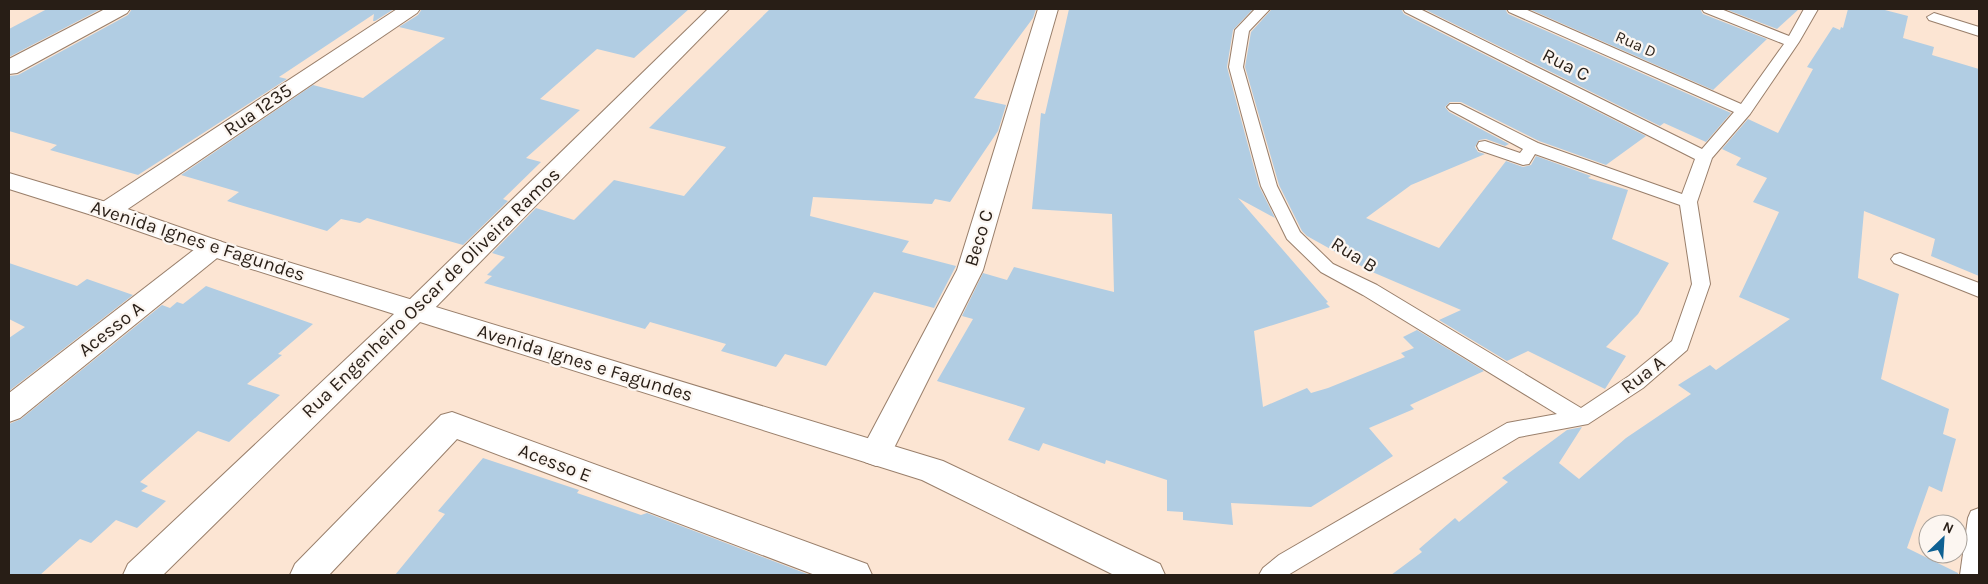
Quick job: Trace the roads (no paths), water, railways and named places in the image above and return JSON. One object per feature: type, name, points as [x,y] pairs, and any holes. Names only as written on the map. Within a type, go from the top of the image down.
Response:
[{"type":"street","points":[[9,68],[120,9]]},
{"type":"street","name":"Rua 1235","points":[[107,211],[410,9]]},
{"type":"street","name":"Rua Engenheiro Oscar de Oliveira Ramos","points":[[140,575],[416,310],[719,9]]},
{"type":"street","name":"Beco C","points":[[876,453],[970,270],[1048,9]]},
{"type":"street","name":"Avenida Ignes e Fagundes","points":[[13,186],[107,211],[213,248],[932,470],[1148,575]]},
{"type":"street","name":"Acesso A","points":[[9,410],[213,248]]},
{"type":"street","name":"Acesso E","points":[[307,575],[452,424],[855,575]]},
{"type":"lane","name":"Rua B","points":[[1263,9],[1242,30],[1236,67],[1269,186],[1293,235],[1327,268],[1370,290],[1581,418]]},
{"type":"lane","name":"Rua C","points":[[1410,9],[1704,157]]},
{"type":"lane","name":"Rua D","points":[[1514,9],[1744,111]]},
{"type":"lane","points":[[1709,9],[1792,42]]},
{"type":"lane","name":"Rua A","points":[[1271,575],[1287,562],[1514,429],[1581,418],[1636,382],[1680,345],[1701,284],[1688,202],[1704,157],[1744,111],[1792,42],[1811,9]]},
{"type":"lane","points":[[1934,17],[1979,32]]},
{"type":"lane","points":[[1455,107],[1532,147],[1688,202]]},
{"type":"lane","points":[[1485,146],[1523,160],[1532,147]]},
{"type":"lane","points":[[1900,259],[1979,290]]},
{"type":"lane","points":[[1972,575],[1979,518]]}]
